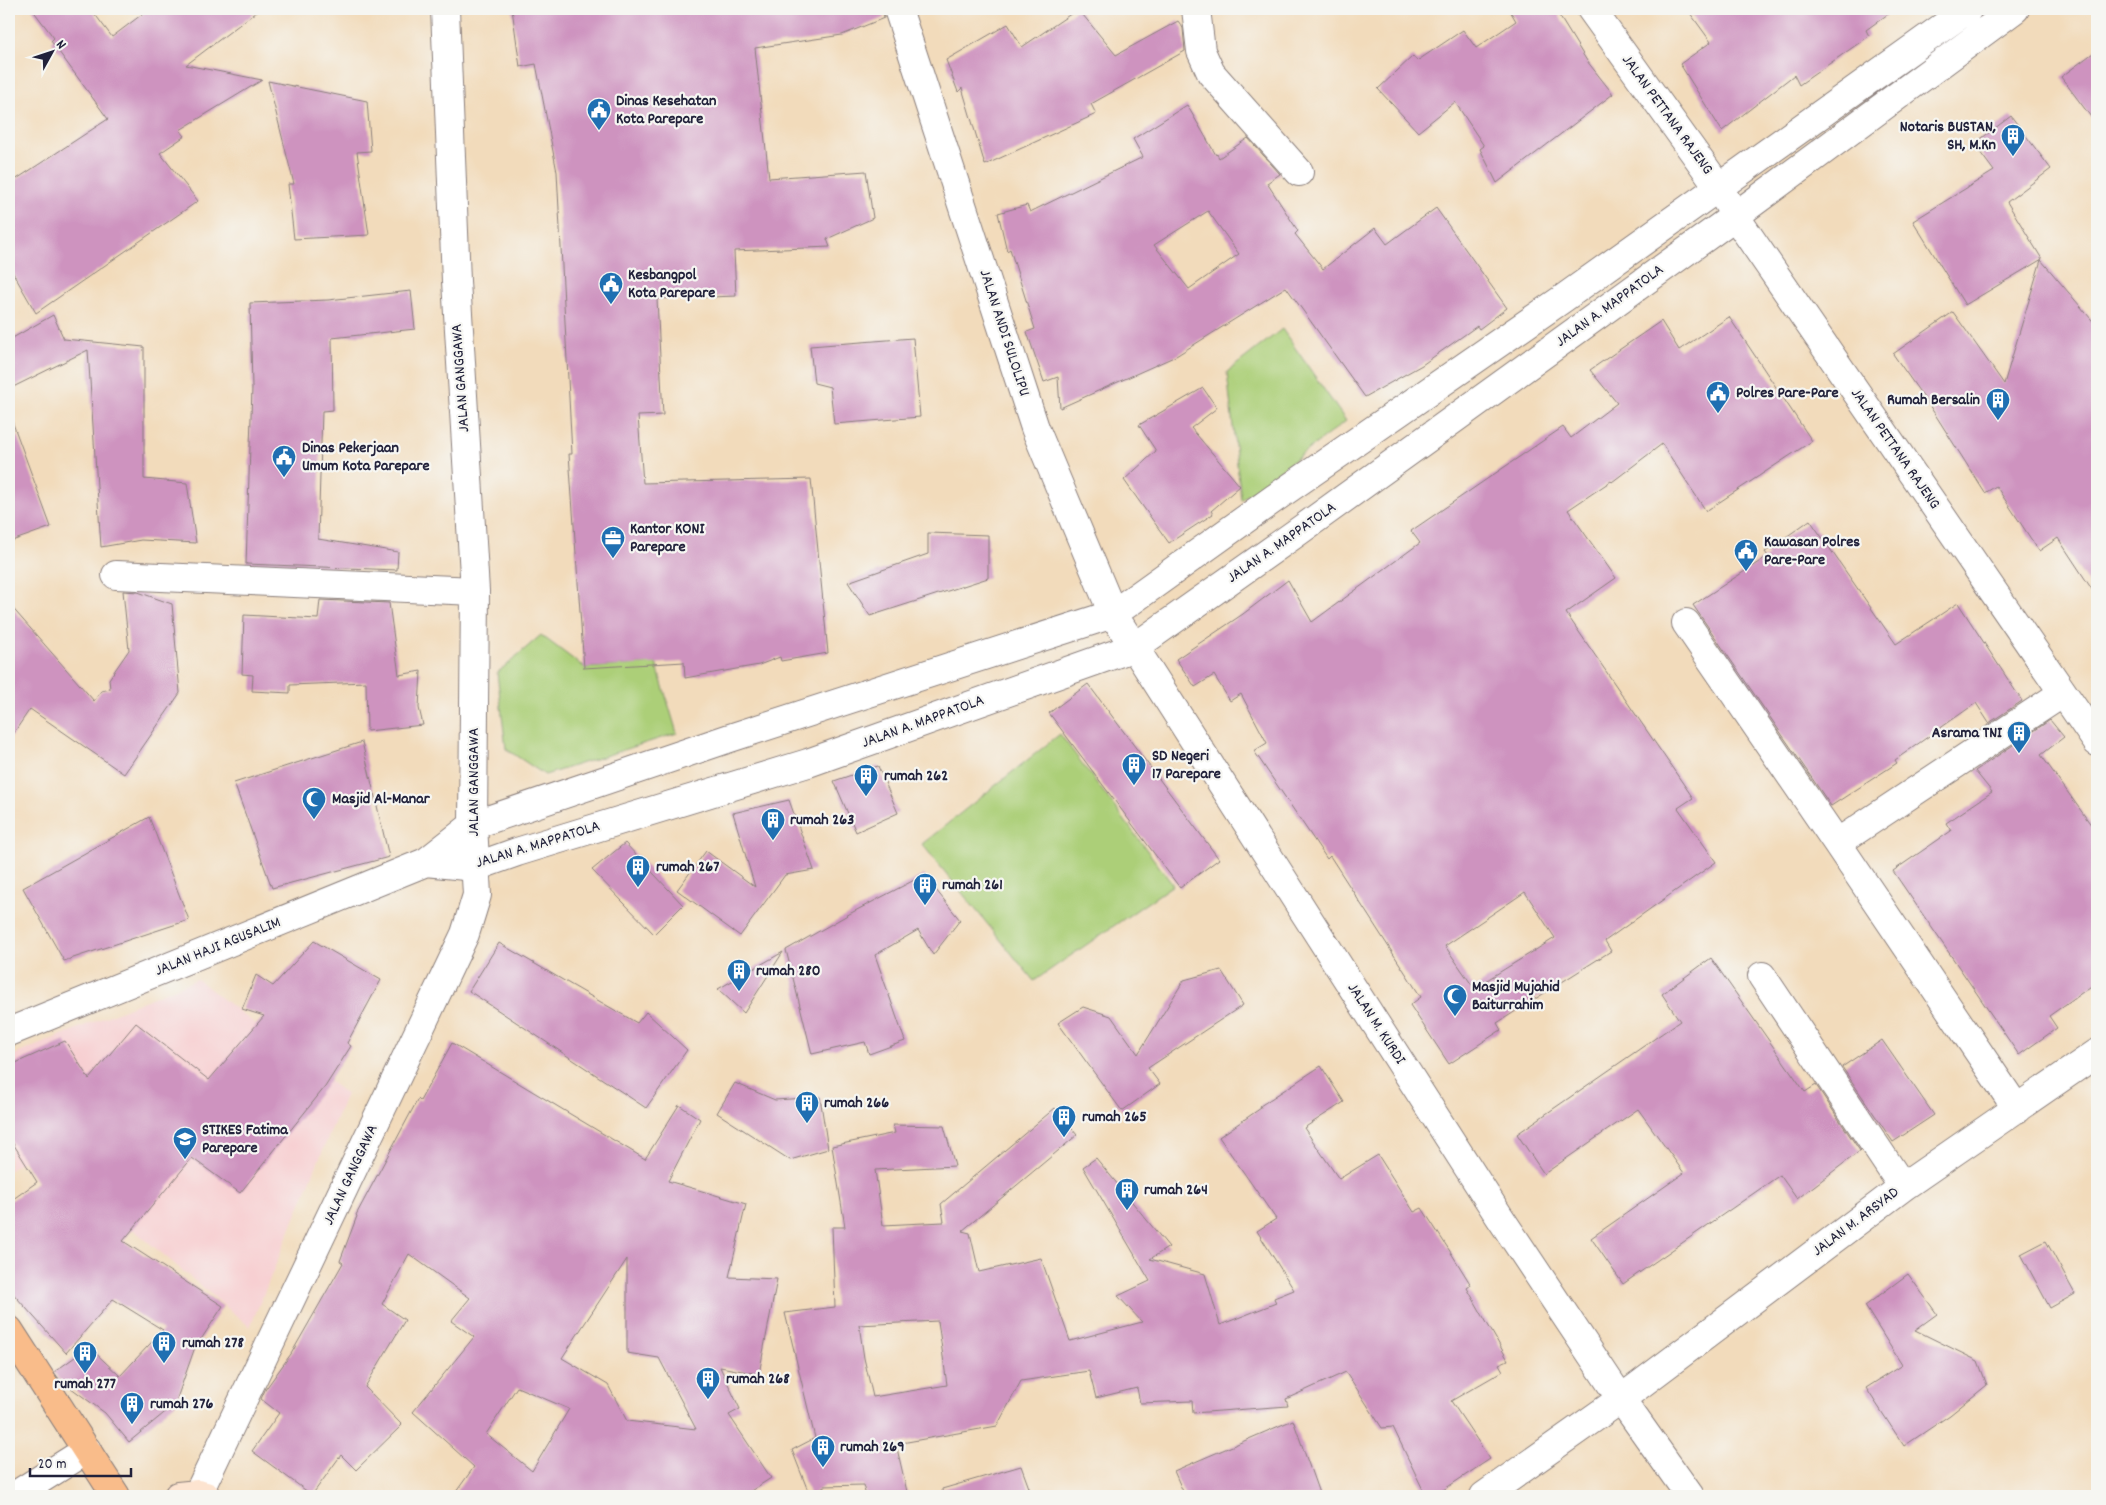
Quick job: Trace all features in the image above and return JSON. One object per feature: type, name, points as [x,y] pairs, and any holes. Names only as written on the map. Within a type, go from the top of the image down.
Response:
[{"type":"highway","points":[[9,1330],[116,1496]]},
{"type":"street","name":"JALAN GANGGAWA","points":[[194,1496],[465,934],[477,895],[473,825],[475,591],[456,281],[445,9]]},
{"type":"street","name":"JALAN ANDI SULOLIPU","points":[[898,9],[1035,428],[1113,614],[1135,647]]},
{"type":"street","points":[[1196,9],[1201,51],[1211,73],[1299,172]]},
{"type":"street","name":"JALAN PETTANA RAJENG","points":[[1591,9],[1718,186],[1735,216],[2097,742]]},
{"type":"street","name":"JALAN A. MAPPATOLA","points":[[426,862],[473,825],[730,738],[1113,614],[1275,498],[1561,300],[1718,186],[1971,18],[2015,9]]},
{"type":"street","name":"JALAN A. MAPPATOLA","points":[[426,862],[475,867],[517,852],[808,763],[1135,647],[1735,216],[1971,18]]},
{"type":"street","points":[[1561,300],[1580,328]]},
{"type":"street","points":[[1275,498],[1299,531]]},
{"type":"street","points":[[116,575],[475,591]]},
{"type":"street","points":[[1686,623],[2017,1109]]},
{"type":"street","name":"JALAN M. KURDI","points":[[1135,647],[1499,1216],[1621,1399],[1690,1496]]},
{"type":"street","points":[[1837,843],[2063,693]]},
{"type":"street","name":"JALAN HAJI AGUSALIM","points":[[9,1032],[426,862]]},
{"type":"street","points":[[1762,976],[1903,1187]]},
{"type":"street","name":"JALAN M. ARSYAD","points":[[1484,1496],[1621,1399],[1903,1187],[2097,1053]]},
{"type":"street","points":[[14,1496],[88,1450]]},
{"type":"shaded area","name":"STIKES Fatima Parepare","points":[[197,979],[346,1094],[250,1327],[38,1150],[9,1171],[9,1057]]},
{"type":"green space","points":[[1282,329],[1346,421],[1241,500],[1227,372]]},
{"type":"green space","points":[[541,635],[585,668],[656,663],[677,733],[545,775],[506,749],[497,673]]},
{"type":"green space","points":[[1060,734],[1173,885],[1034,981],[922,844]]},
{"type":"building","points":[[32,9],[91,9],[112,37],[149,9],[260,9],[186,65],[262,80],[180,130],[185,136],[160,153],[198,201],[36,313],[9,266],[9,184],[108,119],[51,41],[54,38]]},
{"type":"building","points":[[512,9],[883,9],[884,18],[842,35],[755,48],[769,178],[866,171],[873,218],[827,239],[830,247],[734,251],[736,296],[657,299],[663,415],[638,416],[643,483],[811,479],[828,653],[781,661],[780,657],[759,665],[685,678],[684,662],[584,668],[569,454],[572,454],[557,172],[536,64],[520,67]]},
{"type":"building","points":[[1078,9],[1116,55],[1178,21],[1183,28],[1185,51],[1091,104],[1096,114],[985,165],[962,88],[958,92],[946,60],[1008,24],[1022,47]]},
{"type":"building","points":[[1509,9],[1555,9],[1587,61],[1613,94],[1497,183],[1480,149],[1484,146],[1455,102],[1418,132],[1378,89],[1413,56],[1417,61],[1463,30],[1476,48],[1516,21]]},
{"type":"building","points":[[1687,9],[1895,9],[1866,30],[1869,36],[1799,85],[1794,75],[1722,131],[1680,64],[1711,42]]},
{"type":"building","points":[[2097,50],[2097,125],[2061,77]]},
{"type":"building","points":[[268,81],[367,101],[371,151],[357,152],[369,235],[294,239],[288,184],[294,184]]},
{"type":"building","points":[[1187,105],[1219,158],[1248,138],[1280,174],[1267,183],[1298,231],[1295,234],[1323,269],[1375,228],[1387,244],[1436,208],[1507,308],[1479,329],[1477,326],[1422,365],[1365,397],[1286,287],[1176,356],[1060,408],[1058,377],[1044,382],[1027,332],[1035,329],[1010,249],[1007,251],[998,213],[1027,205],[1030,212],[1143,157],[1133,139]],"holes":[[[1208,211],[1239,254],[1189,289],[1154,245]]]},
{"type":"building","points":[[2011,116],[2051,169],[2007,202],[2042,259],[1965,305],[1913,221],[1994,171],[1974,144]]},
{"type":"building","points":[[2041,260],[2097,326],[2097,597],[2058,538],[2039,551],[1996,486],[1985,493],[1931,408],[1893,354],[1953,312],[2004,384]]},
{"type":"building","points":[[411,291],[415,329],[332,338],[333,410],[322,411],[318,539],[398,552],[397,570],[246,564],[252,388],[250,303],[328,300]]},
{"type":"building","points":[[53,315],[64,339],[144,347],[144,479],[187,483],[196,543],[141,540],[101,547],[88,350],[9,389],[9,340]]},
{"type":"building","points":[[1729,317],[1812,441],[1706,511],[1662,444],[1612,482],[1568,510],[1616,578],[1566,613],[1693,798],[1678,808],[1716,862],[1605,941],[1611,951],[1497,1023],[1501,1030],[1449,1064],[1410,1005],[1421,997],[1330,856],[1327,859],[1254,751],[1267,743],[1241,694],[1230,701],[1214,675],[1195,687],[1176,659],[1243,614],[1288,580],[1312,622],[1420,543],[1411,531],[1563,427],[1571,438],[1617,403],[1590,370],[1661,321],[1679,350]],"holes":[[[1525,892],[1555,938],[1474,988],[1445,946]]]},
{"type":"building","points":[[913,338],[920,417],[834,424],[830,387],[814,383],[810,346]]},
{"type":"building","points":[[1203,388],[1217,408],[1191,428],[1240,486],[1211,511],[1213,514],[1169,543],[1124,480],[1156,451],[1139,425]]},
{"type":"building","points":[[12,421],[51,527],[9,542],[9,422]]},
{"type":"building","points":[[1810,520],[1896,644],[1958,603],[2022,701],[1989,723],[1976,703],[1895,760],[1897,763],[1831,806],[1693,605],[1768,556],[1765,552]]},
{"type":"building","points":[[928,533],[988,535],[988,578],[870,616],[848,582],[928,554]]},
{"type":"building","points":[[123,591],[138,592],[172,604],[180,693],[124,774],[30,709],[9,740],[9,604],[94,701],[101,691],[110,689],[109,679],[129,650]]},
{"type":"building","points":[[320,600],[389,603],[399,675],[421,671],[419,708],[423,725],[367,731],[366,682],[290,685],[290,693],[252,691],[253,675],[242,674],[244,615],[318,619]]},
{"type":"building","name":"SD Negeri 17 Parepare","points":[[1088,684],[1219,859],[1180,888],[1049,713]]},
{"type":"building","points":[[2050,720],[2064,737],[2041,755],[2097,833],[2097,982],[2049,1016],[2057,1028],[2019,1055],[1893,871],[1951,831],[1946,823],[1992,792],[1975,771]]},
{"type":"building","name":"Masjid Al-Manar","points":[[362,742],[389,857],[272,888],[234,783]]},
{"type":"building","name":"rumah 262","points":[[878,766],[898,813],[856,832],[834,781]]},
{"type":"building","points":[[789,800],[814,870],[785,875],[740,936],[677,890],[706,851],[755,887],[733,813]]},
{"type":"building","points":[[149,817],[189,920],[64,961],[23,888]]},
{"type":"building","name":"rumah 267","points":[[625,843],[683,905],[654,934],[592,870]]},
{"type":"building","points":[[924,875],[960,920],[933,955],[918,930],[875,955],[905,1041],[869,1054],[865,1042],[812,1054],[786,950]]},
{"type":"building","points":[[314,941],[381,980],[347,1043],[351,1046],[325,1087],[240,1193],[192,1158],[123,1241],[223,1306],[194,1350],[175,1404],[129,1442],[105,1413],[59,1379],[54,1372],[89,1347],[120,1376],[163,1330],[113,1299],[66,1353],[9,1289],[9,1202],[37,1182],[9,1137],[9,1066],[65,1041],[89,1079],[136,1023],[209,1080],[264,1016],[242,1009],[256,975],[273,986]]},
{"type":"building","points":[[499,943],[637,1023],[646,1012],[687,1050],[646,1108],[469,991]]},
{"type":"building","points":[[783,952],[744,1013],[718,989]]},
{"type":"building","points":[[1711,958],[1805,1092],[1816,1085],[1860,1151],[1797,1199],[1780,1175],[1623,1284],[1591,1238],[1684,1173],[1638,1109],[1544,1174],[1517,1134],[1680,1021],[1662,994]]},
{"type":"building","points":[[1221,970],[1243,1005],[1148,1068],[1160,1084],[1122,1111],[1058,1023],[1083,1007],[1111,1016],[1138,1054],[1184,980]]},
{"type":"building","points":[[1882,1040],[1934,1115],[1893,1142],[1842,1067]]},
{"type":"building","points":[[452,1043],[645,1159],[679,1105],[700,1119],[668,1181],[746,1204],[729,1277],[777,1279],[759,1374],[720,1367],[740,1409],[729,1415],[771,1478],[743,1496],[453,1496],[474,1467],[413,1412],[474,1337],[451,1321],[470,1298],[409,1254],[382,1304],[405,1320],[365,1387],[402,1425],[356,1470],[341,1455],[312,1495],[252,1451],[279,1413],[261,1399],[265,1390],[291,1354],[343,1263],[340,1261],[356,1215],[418,1099],[420,1101]],"holes":[[[627,1259],[627,1353],[659,1358],[696,1429],[627,1421],[608,1385],[562,1358]],[[517,1387],[569,1409],[532,1471],[486,1434]]]},
{"type":"building","points":[[1321,1066],[1344,1102],[1304,1128],[1339,1179],[1378,1155],[1414,1212],[1422,1208],[1471,1285],[1467,1288],[1508,1360],[1499,1364],[1503,1371],[1451,1401],[1490,1459],[1434,1496],[1426,1496],[1393,1427],[1382,1428],[1346,1372],[1286,1399],[1288,1406],[1193,1413],[1192,1401],[1140,1403],[1137,1388],[1096,1398],[1089,1371],[1021,1381],[997,1426],[896,1444],[908,1496],[866,1496],[863,1485],[824,1486],[810,1496],[792,1450],[815,1438],[785,1313],[835,1307],[832,1227],[845,1227],[832,1146],[895,1133],[893,1125],[944,1126],[955,1166],[875,1170],[883,1225],[944,1222],[941,1204],[1055,1108],[1077,1135],[962,1231],[970,1233],[979,1272],[1041,1258],[1070,1341],[1142,1322],[1118,1296],[1150,1281],[1083,1167],[1096,1158],[1169,1247],[1150,1259],[1205,1274],[1220,1325],[1276,1303],[1274,1298],[1294,1290],[1257,1231],[1276,1219],[1219,1137],[1261,1108],[1260,1106]],"holes":[[[938,1321],[947,1385],[873,1397],[859,1325]]]},
{"type":"building","points":[[735,1083],[775,1100],[820,1097],[828,1149],[790,1160],[717,1113]]},
{"type":"building","points":[[2046,1241],[2075,1294],[2050,1308],[2021,1254]]},
{"type":"building","points":[[1908,1274],[1937,1314],[1915,1330],[1978,1361],[1987,1385],[1950,1415],[1904,1446],[1866,1388],[1902,1365],[1865,1306]]},
{"type":"building","points":[[1293,1420],[1320,1496],[1185,1496],[1174,1471]]},
{"type":"building","points":[[1021,1466],[1032,1496],[943,1496],[942,1489]]},
{"type":"place","name":"Dinas Kesehatan Kota Parepare","points":[[599,131]]},
{"type":"place","name":"Notaris BUSTAN, SH, M.Kn","points":[[2013,157]]},
{"type":"place","name":"Kesbangpol Kota Parepare","points":[[611,305]]},
{"type":"place","name":"Polres Pare-Pare","points":[[1718,414]]},
{"type":"place","name":"Rumah Bersalin","points":[[1998,421]]},
{"type":"place","name":"Dinas Pekerjaan Umum Kota Parepare","points":[[284,478]]},
{"type":"place","name":"Kantor KONI Parepare","points":[[613,559]]},
{"type":"place","name":"Kawasan Polres Pare-Pare","points":[[1746,572]]},
{"type":"place","name":"Asrama TNI","points":[[2019,754]]},
{"type":"place","name":"SD Negeri 17 Parepare","points":[[1134,786]]},
{"type":"place","name":"rumah 262","points":[[866,797]]},
{"type":"place","name":"Masjid Al-Manar","points":[[314,820]]},
{"type":"place","name":"rumah 263","points":[[773,841]]},
{"type":"place","name":"rumah 267","points":[[638,888]]},
{"type":"place","name":"rumah 261","points":[[925,906]]},
{"type":"place","name":"rumah 280","points":[[739,992]]},
{"type":"place","name":"Masjid Mujahid Baiturrahim","points":[[1455,1017]]},
{"type":"place","name":"rumah 266","points":[[807,1124]]},
{"type":"place","name":"rumah 265","points":[[1064,1138]]},
{"type":"place","name":"STIKES Fatima Parepare","points":[[185,1160]]},
{"type":"place","name":"rumah 264","points":[[1127,1211]]},
{"type":"place","name":"rumah 278","points":[[164,1364]]},
{"type":"place","name":"rumah 277","points":[[85,1374]]},
{"type":"place","name":"rumah 268","points":[[708,1400]]},
{"type":"place","name":"rumah 276","points":[[132,1425]]},
{"type":"place","name":"rumah 269","points":[[823,1468]]}]
